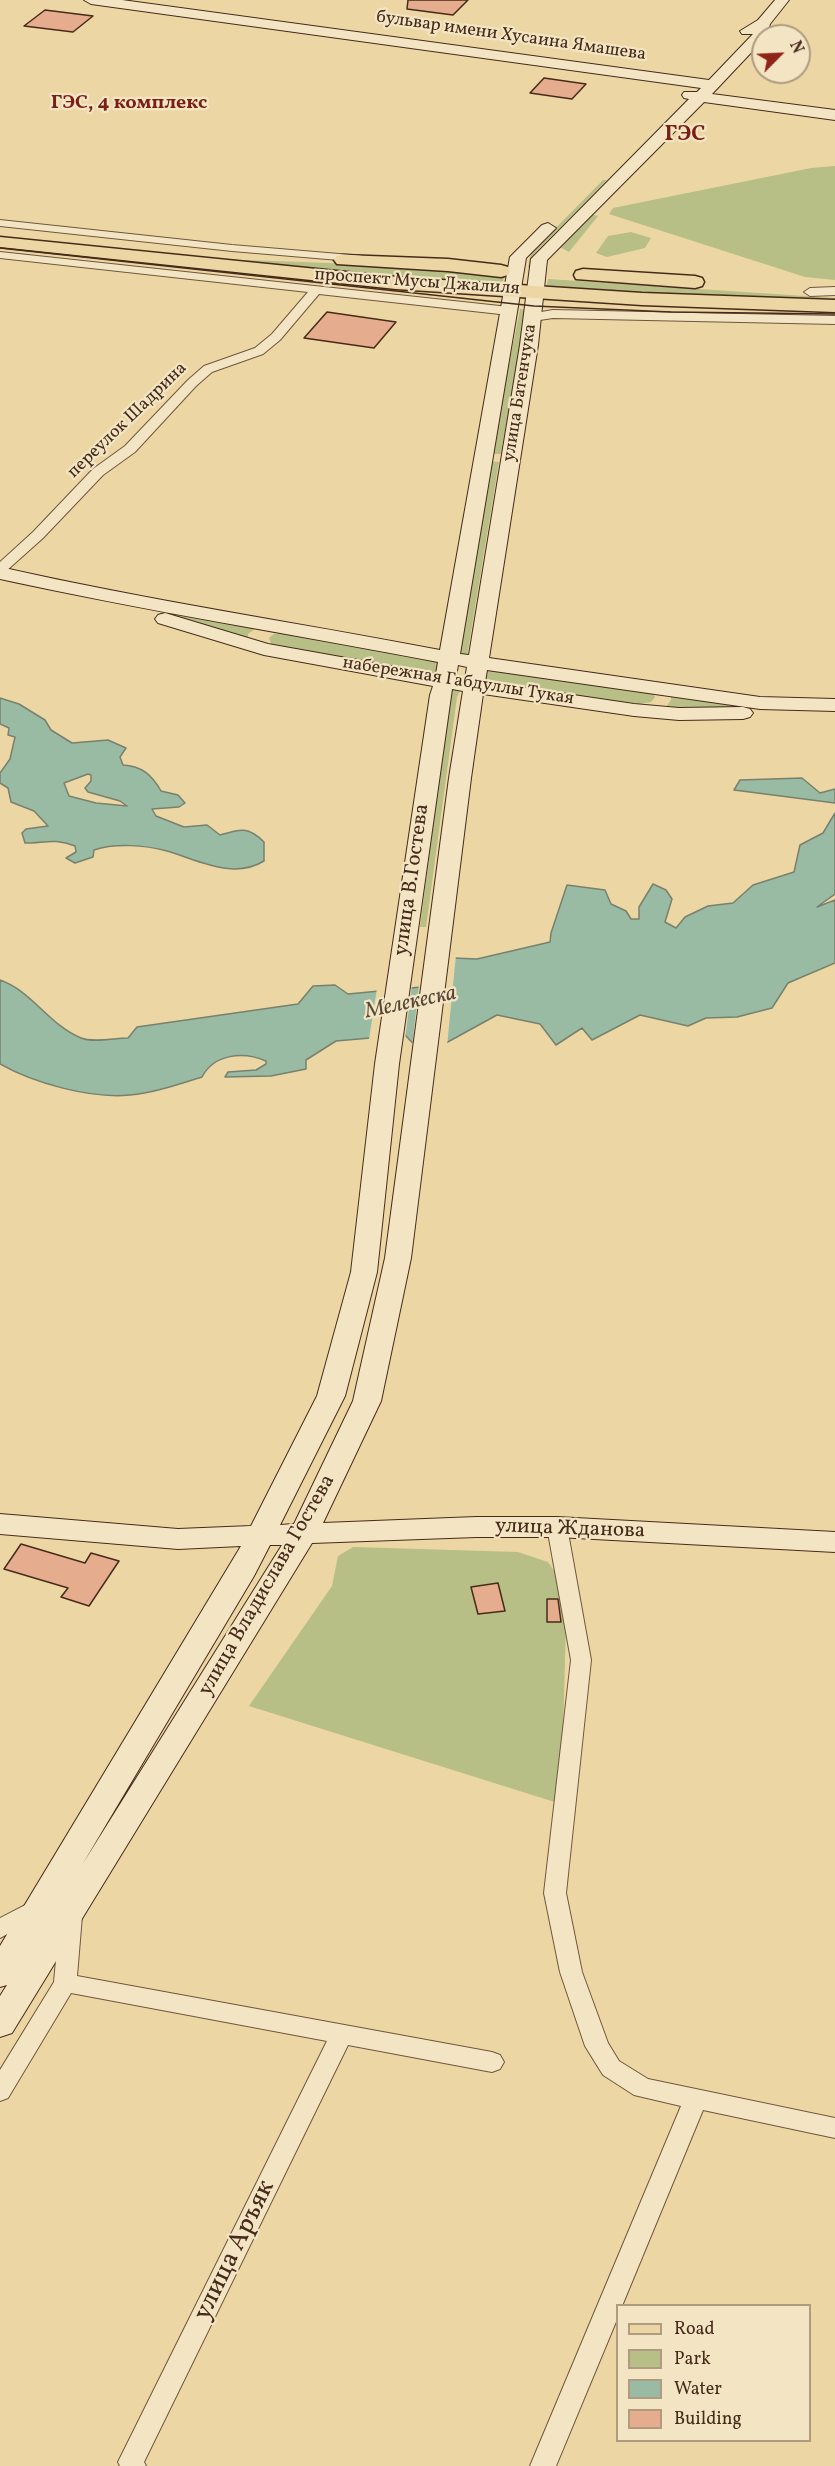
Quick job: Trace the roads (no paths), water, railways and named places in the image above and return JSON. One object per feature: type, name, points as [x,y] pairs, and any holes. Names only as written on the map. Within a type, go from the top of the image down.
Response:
[{"type":"main road","name":"бульвар имени Хусаина Ямашева","points":[[91,0],[693,91],[835,115]]},
{"type":"main road","name":"улица Батенчука","points":[[460,778],[533,316],[539,259],[605,181],[693,91],[748,30],[763,23],[782,0]]},
{"type":"main road","name":"улица Батенчука","points":[[693,91],[711,85],[762,32],[763,23]]},
{"type":"main road","name":"улица Батенчука","points":[[442,689],[518,256],[605,181]]},
{"type":"main road","name":"проспект Мусы Джалиля","points":[[0,232],[213,255],[383,262],[642,299],[835,306]]},
{"type":"main road","name":"проспект Мусы Джалиля","points":[[0,242],[345,278],[514,281]]},
{"type":"main road","name":"проспект Мусы Джалиля","points":[[536,283],[714,283],[810,292],[835,292]]},
{"type":"main road","points":[[483,452],[487,457],[494,459],[510,455]]},
{"type":"main road","name":"набережная Габдуллы Тукая","points":[[0,571],[94,594],[292,628],[447,658],[759,703],[833,705]]},
{"type":"main road","name":"набережная Габдуллы Тукая","points":[[94,594],[264,650],[442,689],[475,686],[634,710],[701,715],[833,705]]},
{"type":"main road","points":[[264,650],[258,637],[262,632],[273,628],[292,628]]},
{"type":"main road","points":[[634,710],[663,704],[666,698],[663,694],[649,688]]},
{"type":"main road","name":"улица В.Гостева","points":[[387,1064],[442,689]]},
{"type":"main road","name":"улица В.Гостева","points":[[422,1066],[460,778]]},
{"type":"main road","name":"улица Владислава Гостева","points":[[0,2024],[58,1905],[263,1535],[332,1396],[364,1272],[387,1064]]},
{"type":"main road","name":"улица Владислава Гостева","points":[[0,1974],[58,1905],[304,1533],[368,1401],[398,1258],[422,1066]]},
{"type":"main road","name":"улица Жданова","points":[[0,1524],[178,1539],[304,1533],[557,1527],[835,1542]]},
{"type":"street","points":[[0,223],[383,262]]},
{"type":"street","points":[[0,255],[509,311]]},
{"type":"street","points":[[294,287],[345,278]]},
{"type":"street","name":"переулок Шадрина","points":[[0,571],[98,472],[130,449],[192,383],[208,369],[259,351],[276,337],[316,290]]},
{"type":"street","points":[[533,316],[553,314],[835,320]]},
{"type":"street","points":[[557,1527],[581,1660],[555,1893],[571,1972],[597,2046],[612,2068],[642,2088],[695,2101],[835,2128]]},
{"type":"street","points":[[0,1929],[58,1905],[65,1983],[0,2091]]},
{"type":"street","points":[[65,1983],[341,2036],[492,2062]]},
{"type":"street","name":"улица Аръяк","points":[[133,2466],[132,2462],[341,2036]]},
{"type":"street","points":[[543,2466],[695,2101]]},
{"type":"water","points":[[0,698],[19,704],[45,720],[51,730],[72,743],[108,740],[126,748],[120,757],[123,765],[141,769],[154,780],[161,791],[178,795],[185,803],[179,807],[152,809],[156,816],[184,827],[207,825],[220,835],[238,830],[253,833],[264,842],[264,861],[240,869],[228,869],[158,849],[121,846],[94,850],[93,857],[75,863],[66,858],[76,852],[75,846],[56,842],[25,843],[22,833],[26,829],[48,826],[34,811],[11,802],[8,788],[0,783],[0,773],[10,759],[15,737],[8,735],[9,728],[0,724]],"holes":[[[88,774],[91,775],[91,781],[85,788],[88,792],[120,801],[127,806],[96,803],[69,796],[64,783]]]},
{"type":"water","points":[[802,778],[820,793],[835,789],[835,803],[734,790],[740,780]]},
{"type":"water","name":"Мелекеска","points":[[835,813],[835,894],[817,907],[835,900],[835,963],[788,983],[772,1008],[737,1017],[706,1018],[688,1026],[640,1015],[592,1040],[582,1028],[556,1045],[540,1024],[497,1015],[424,1055],[405,1035],[336,1041],[306,1060],[306,1069],[271,1076],[225,1077],[228,1072],[256,1070],[266,1064],[266,1061],[248,1056],[230,1057],[214,1063],[202,1077],[130,1095],[98,1095],[63,1088],[13,1071],[0,1064],[0,980],[22,992],[70,1032],[81,1038],[98,1040],[128,1038],[137,1027],[298,1004],[313,986],[335,985],[348,994],[432,986],[430,957],[477,959],[550,942],[567,885],[605,890],[611,904],[626,911],[631,919],[639,919],[639,907],[653,884],[666,890],[672,899],[665,922],[676,928],[685,917],[708,906],[733,903],[753,885],[794,872],[800,845],[823,833]]},
{"type":"tram line","points":[[0,248],[534,306],[671,312],[835,314]]},
{"type":"district","name":"ГЭС, 4 комплекс","points":[[129,104]]},
{"type":"district","name":"ГЭС","points":[[685,136]]}]
